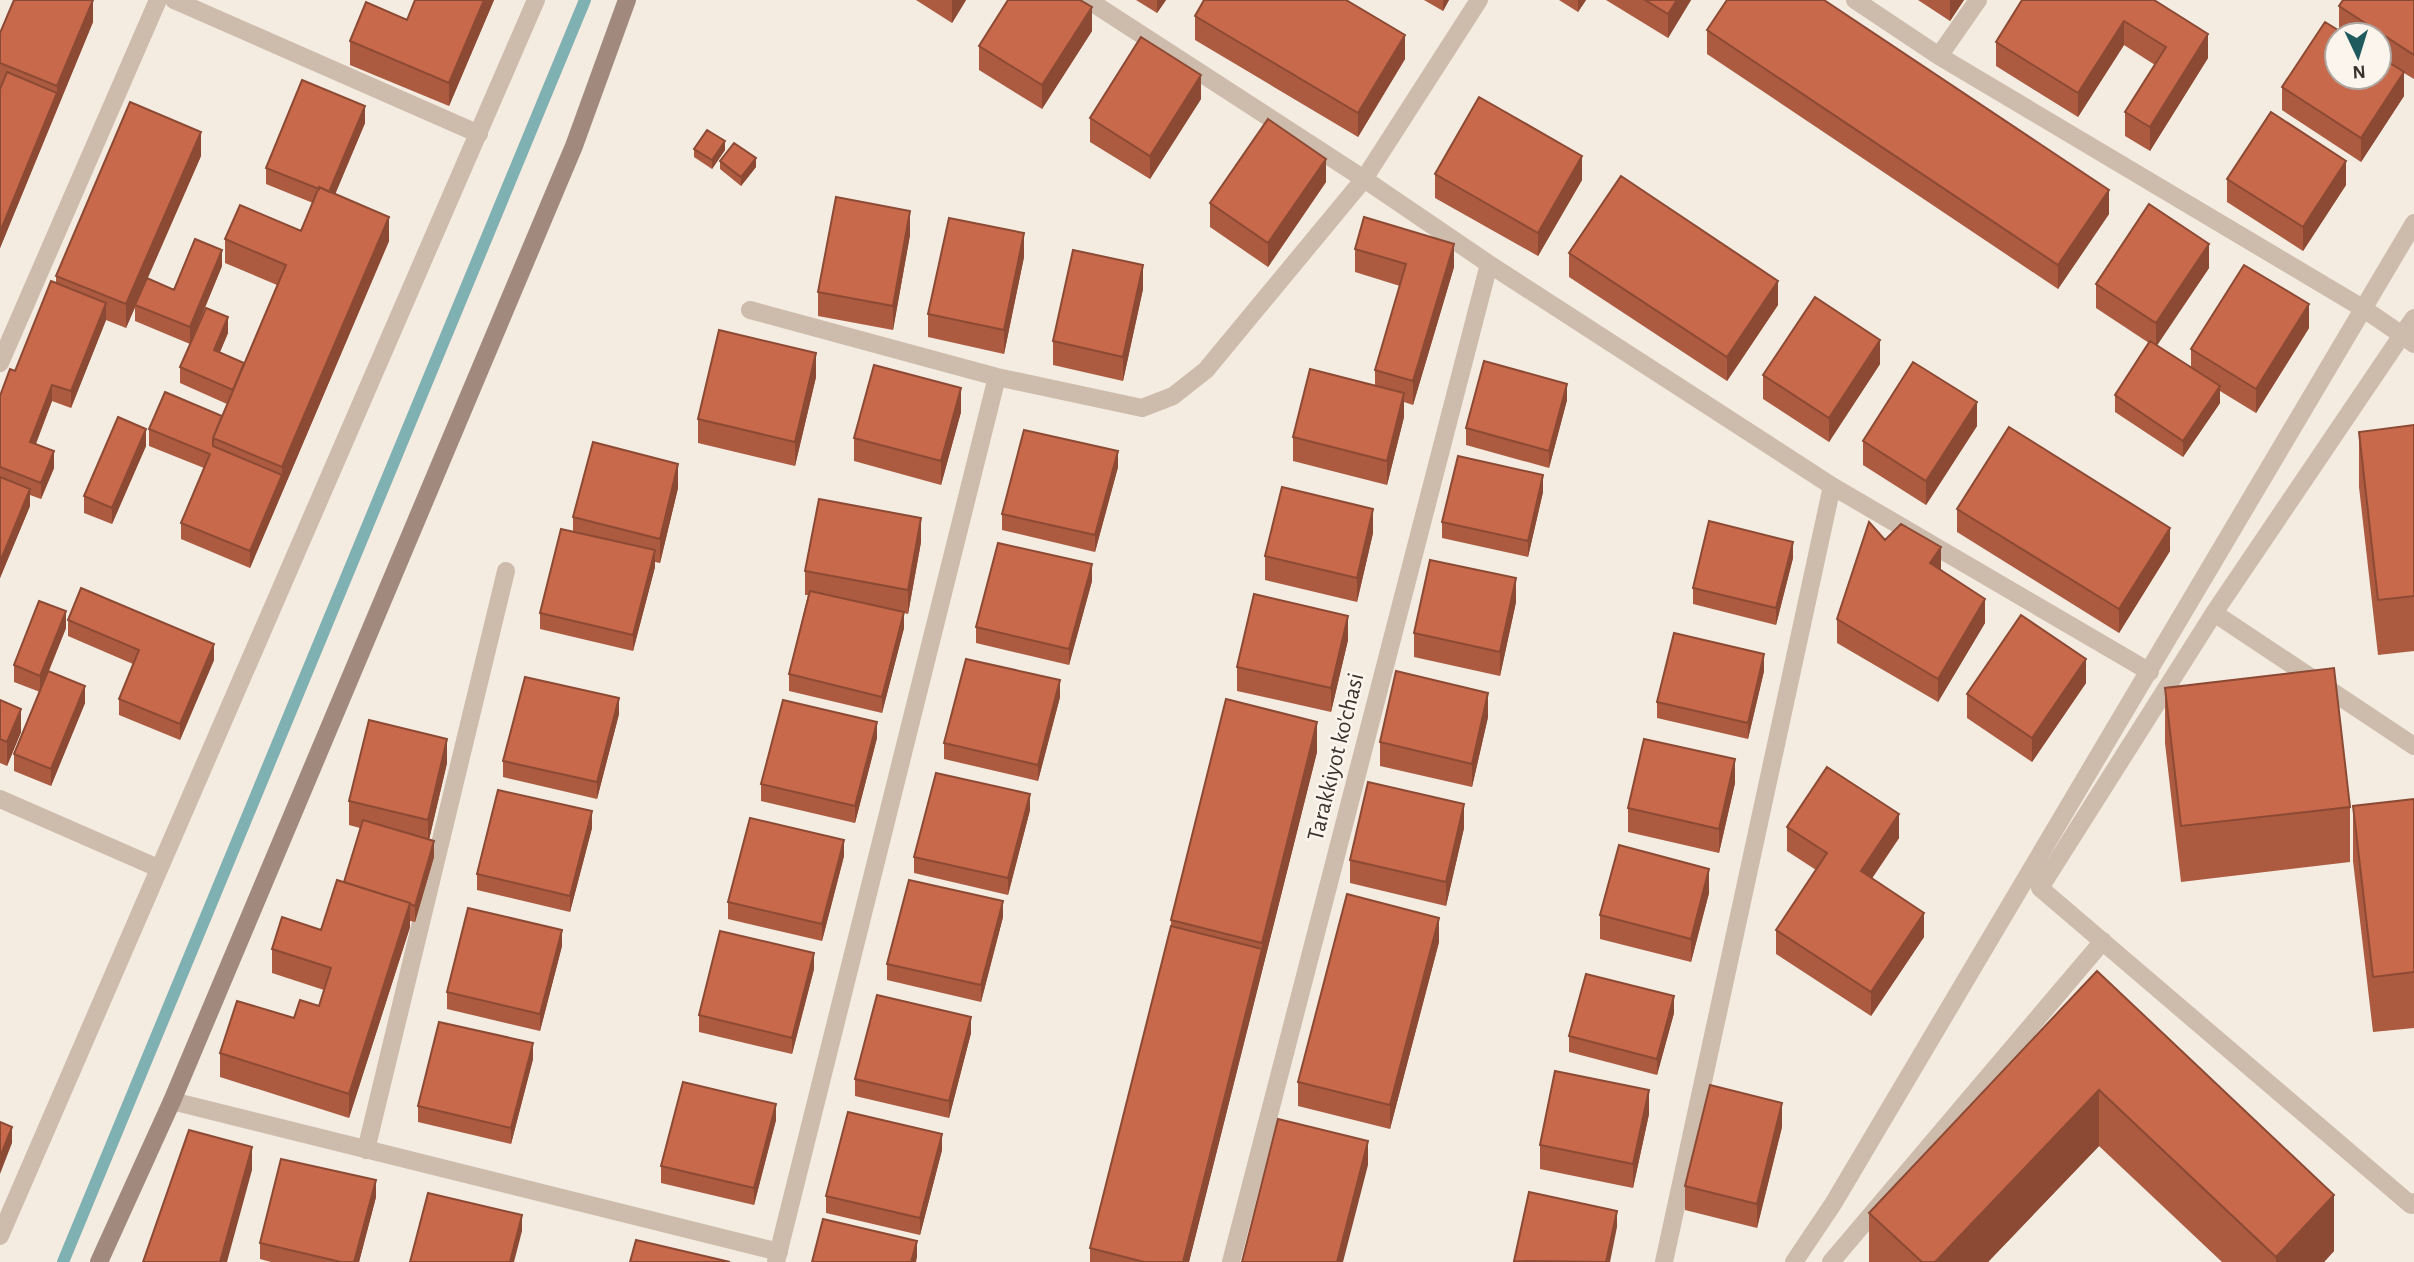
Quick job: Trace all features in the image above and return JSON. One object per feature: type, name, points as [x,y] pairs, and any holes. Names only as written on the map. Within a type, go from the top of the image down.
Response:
[{"type":"street","points":[[0,363],[158,0]]},
{"type":"street","points":[[174,0],[479,134]]},
{"type":"street","points":[[0,1236],[536,0]]},
{"type":"street","points":[[99,1262],[172,1101],[574,146],[627,0]]},
{"type":"street","points":[[1088,0],[1832,486],[2150,672]]},
{"type":"street","points":[[750,310],[997,377],[1142,408],[1173,396],[1206,370],[1364,179],[1479,0]]},
{"type":"street","points":[[1855,0],[1939,56],[2364,309],[2408,340]]},
{"type":"street","points":[[1939,56],[1978,0]]},
{"type":"street","points":[[1794,1262],[1840,1192],[2414,223]]},
{"type":"street","name":"Tarakkiyot ko'chasi","points":[[1231,1262],[1489,264]]},
{"type":"street","points":[[2413,1205],[2040,888],[2214,613],[2408,340],[2414,318]]},
{"type":"street","points":[[172,1101],[778,1257],[997,377]]},
{"type":"street","points":[[1664,1262],[1832,486]]},
{"type":"street","points":[[366,1150],[506,571]]},
{"type":"street","points":[[2214,613],[2414,746]]},
{"type":"street","points":[[0,799],[158,868]]},
{"type":"street","points":[[1831,1262],[2103,941]]},
{"type":"building","points":[[14,0],[93,0],[57,86],[0,63],[0,33]]},
{"type":"building","points":[[415,0],[484,0],[449,83],[350,41],[366,2],[407,20]]},
{"type":"building","points":[[1008,0],[1080,0],[1092,7],[1042,85],[979,46]]},
{"type":"building","points":[[1204,0],[1346,0],[1405,35],[1358,113],[1195,16]]},
{"type":"building","points":[[1645,0],[1677,0],[1668,14]]},
{"type":"building","points":[[1727,0],[1824,0],[2109,190],[2058,265],[1707,30]]},
{"type":"building","points":[[2022,0],[2154,0],[2208,34],[2150,127],[2125,112],[2166,47],[2124,21],[2078,93],[1996,42]]},
{"type":"building","points":[[2343,0],[2414,0],[2414,55],[2393,41],[2393,21],[2362,21],[2339,6]]},
{"type":"building","points":[[2323,25],[2323,91],[2392,91],[2361,138],[2282,87]]},
{"type":"building","points":[[1141,37],[1201,75],[1150,156],[1090,118]]},
{"type":"building","points":[[2393,65],[2404,72],[2393,89]]},
{"type":"building","points":[[7,72],[57,93],[0,232],[0,89]]},
{"type":"building","points":[[302,80],[365,106],[329,192],[266,168]]},
{"type":"building","points":[[1479,97],[1582,156],[1538,233],[1435,174]]},
{"type":"building","points":[[130,102],[201,132],[126,304],[56,276]]},
{"type":"building","points":[[2271,112],[2346,161],[2303,227],[2227,179]]},
{"type":"building","points":[[1268,119],[1326,159],[1268,243],[1210,203]]},
{"type":"building","points":[[707,130],[725,141],[712,160],[694,149]]},
{"type":"building","points":[[734,143],[756,158],[741,177],[720,161]]},
{"type":"building","points":[[1621,176],[1778,281],[1727,357],[1569,253]]},
{"type":"building","points":[[319,187],[389,217],[282,467],[213,438],[286,265],[225,239],[240,205],[301,231]]},
{"type":"building","points":[[836,197],[910,211],[893,306],[818,292]]},
{"type":"building","points":[[2149,204],[2209,244],[2156,323],[2096,284]]},
{"type":"building","points":[[1364,217],[1454,244],[1413,381],[1375,370],[1406,264],[1355,249]]},
{"type":"building","points":[[949,218],[1024,233],[1004,330],[928,314]]},
{"type":"building","points":[[195,239],[222,250],[190,327],[135,305],[147,278],[174,290]]},
{"type":"building","points":[[1073,250],[1143,265],[1123,357],[1053,341]]},
{"type":"building","points":[[2244,265],[2309,304],[2256,389],[2191,349]]},
{"type":"building","points":[[51,281],[106,303],[71,391],[52,385],[30,442],[54,451],[41,483],[0,467],[0,396],[10,369],[15,371]]},
{"type":"building","points":[[1815,297],[1880,340],[1829,418],[1763,375]]},
{"type":"building","points":[[206,308],[228,317],[214,350],[244,363],[233,390],[180,367]]},
{"type":"building","points":[[719,330],[816,353],[795,442],[698,419]]},
{"type":"building","points":[[2150,341],[2220,386],[2183,441],[2115,395]]},
{"type":"building","points":[[1484,361],[1567,384],[1549,451],[1466,428]]},
{"type":"building","points":[[1913,362],[1977,402],[1926,481],[1863,441]]},
{"type":"building","points":[[874,365],[961,388],[941,461],[854,438]]},
{"type":"building","points":[[1310,369],[1404,393],[1387,461],[1293,437]]},
{"type":"building","points":[[165,392],[222,416],[213,438],[213,446],[282,475],[250,551],[181,523],[210,454],[149,429]]},
{"type":"building","points":[[118,417],[146,429],[112,508],[84,496]]},
{"type":"building","points":[[2414,425],[2414,596],[2378,600],[2359,432]]},
{"type":"building","points":[[2009,427],[2170,528],[2119,609],[1957,509]]},
{"type":"building","points":[[1024,430],[1118,451],[1095,535],[1002,514]]},
{"type":"building","points":[[593,442],[678,464],[660,539],[573,517]]},
{"type":"building","points":[[1458,456],[1543,475],[1528,541],[1442,522]]},
{"type":"building","points":[[0,477],[30,489],[0,562]]},
{"type":"building","points":[[1282,487],[1373,509],[1357,578],[1265,556]]},
{"type":"building","points":[[819,499],[921,518],[908,590],[805,571]]},
{"type":"building","points":[[1709,521],[1793,542],[1776,608],[1693,588]]},
{"type":"building","points":[[1869,522],[1885,540],[1901,524],[1941,547],[1930,563],[1985,599],[1938,679],[1837,619]]},
{"type":"building","points":[[561,529],[655,550],[633,635],[540,613]]},
{"type":"building","points":[[998,543],[1092,564],[1069,649],[976,627]]},
{"type":"building","points":[[1430,560],[1516,578],[1500,652],[1414,633]]},
{"type":"building","points":[[81,588],[214,644],[180,724],[119,699],[139,650],[68,620]]},
{"type":"building","points":[[810,591],[904,612],[882,697],[789,674]]},
{"type":"building","points":[[1254,594],[1348,616],[1331,688],[1237,667]]},
{"type":"building","points":[[39,601],[66,611],[40,676],[14,665]]},
{"type":"building","points":[[2021,615],[2086,659],[2032,738],[1967,694]]},
{"type":"building","points":[[1674,633],[1764,654],[1748,723],[1657,702]]},
{"type":"building","points":[[966,659],[1060,680],[1038,765],[944,743]]},
{"type":"building","points":[[2334,668],[2350,807],[2181,826],[2165,688]]},
{"type":"building","points":[[48,671],[85,686],[51,769],[14,754]]},
{"type":"building","points":[[1396,671],[1488,693],[1472,764],[1380,742]]},
{"type":"building","points":[[525,677],[619,698],[597,782],[503,761]]},
{"type":"building","points":[[1226,699],[1317,722],[1262,943],[1171,920]]},
{"type":"building","points":[[0,700],[21,709],[7,742],[0,739]]},
{"type":"building","points":[[783,700],[877,722],[855,806],[761,784]]},
{"type":"building","points":[[369,720],[447,739],[428,820],[349,801]]},
{"type":"building","points":[[1644,739],[1735,759],[1719,829],[1628,808]]},
{"type":"building","points":[[1827,767],[1899,814],[1861,871],[1924,913],[1871,992],[1776,930],[1827,853],[1787,827]]},
{"type":"building","points":[[936,773],[1030,794],[1008,878],[914,857]]},
{"type":"building","points":[[1368,782],[1464,804],[1446,882],[1350,860]]},
{"type":"building","points":[[498,790],[592,811],[570,896],[477,874]]},
{"type":"building","points":[[2414,799],[2414,972],[2373,977],[2353,806]]},
{"type":"building","points":[[750,818],[844,840],[822,924],[728,902]]},
{"type":"building","points":[[363,820],[434,841],[415,906],[344,882]]},
{"type":"building","points":[[1619,845],[1709,869],[1691,939],[1600,915]]},
{"type":"building","points":[[337,880],[410,903],[349,1094],[220,1053],[237,1001],[294,1018],[300,1000],[319,1006],[331,968],[272,949],[282,917],[321,930]]},
{"type":"building","points":[[909,880],[1003,901],[981,985],[887,964]]},
{"type":"building","points":[[1347,894],[1439,918],[1390,1105],[1298,1082]]},
{"type":"building","points":[[468,908],[562,930],[540,1014],[447,992]]},
{"type":"building","points":[[1171,926],[1262,949],[1183,1262],[1144,1262],[1090,1248]]},
{"type":"building","points":[[720,931],[814,953],[792,1038],[699,1015]]},
{"type":"building","points":[[2097,971],[2334,1195],[2276,1257],[2099,1090],[1935,1262],[1922,1262],[1869,1213]]},
{"type":"building","points":[[1586,974],[1674,996],[1657,1059],[1569,1036]]},
{"type":"building","points":[[877,995],[971,1017],[949,1101],[855,1079]]},
{"type":"building","points":[[439,1022],[533,1043],[511,1128],[418,1106]]},
{"type":"building","points":[[1555,1071],[1649,1090],[1633,1164],[1540,1145]]},
{"type":"building","points":[[683,1082],[776,1104],[754,1188],[661,1166]]},
{"type":"building","points":[[1710,1085],[1782,1103],[1757,1204],[1685,1186]]},
{"type":"building","points":[[848,1112],[942,1134],[920,1218],[826,1196]]},
{"type":"building","points":[[1278,1119],[1368,1141],[1337,1262],[1242,1262]]},
{"type":"building","points":[[0,1122],[12,1127],[0,1157]]},
{"type":"building","points":[[189,1130],[252,1147],[220,1262],[143,1262]]},
{"type":"building","points":[[281,1159],[376,1180],[354,1262],[341,1262],[260,1243]]},
{"type":"building","points":[[1529,1192],[1617,1211],[1606,1262],[1514,1261]]},
{"type":"building","points":[[428,1193],[522,1215],[510,1262],[410,1262]]},
{"type":"building","points":[[823,1219],[917,1241],[911,1262],[812,1262]]},
{"type":"building","points":[[636,1240],[730,1262],[630,1262]]},
{"type":"waterway","points":[[63,1262],[585,0]]}]
